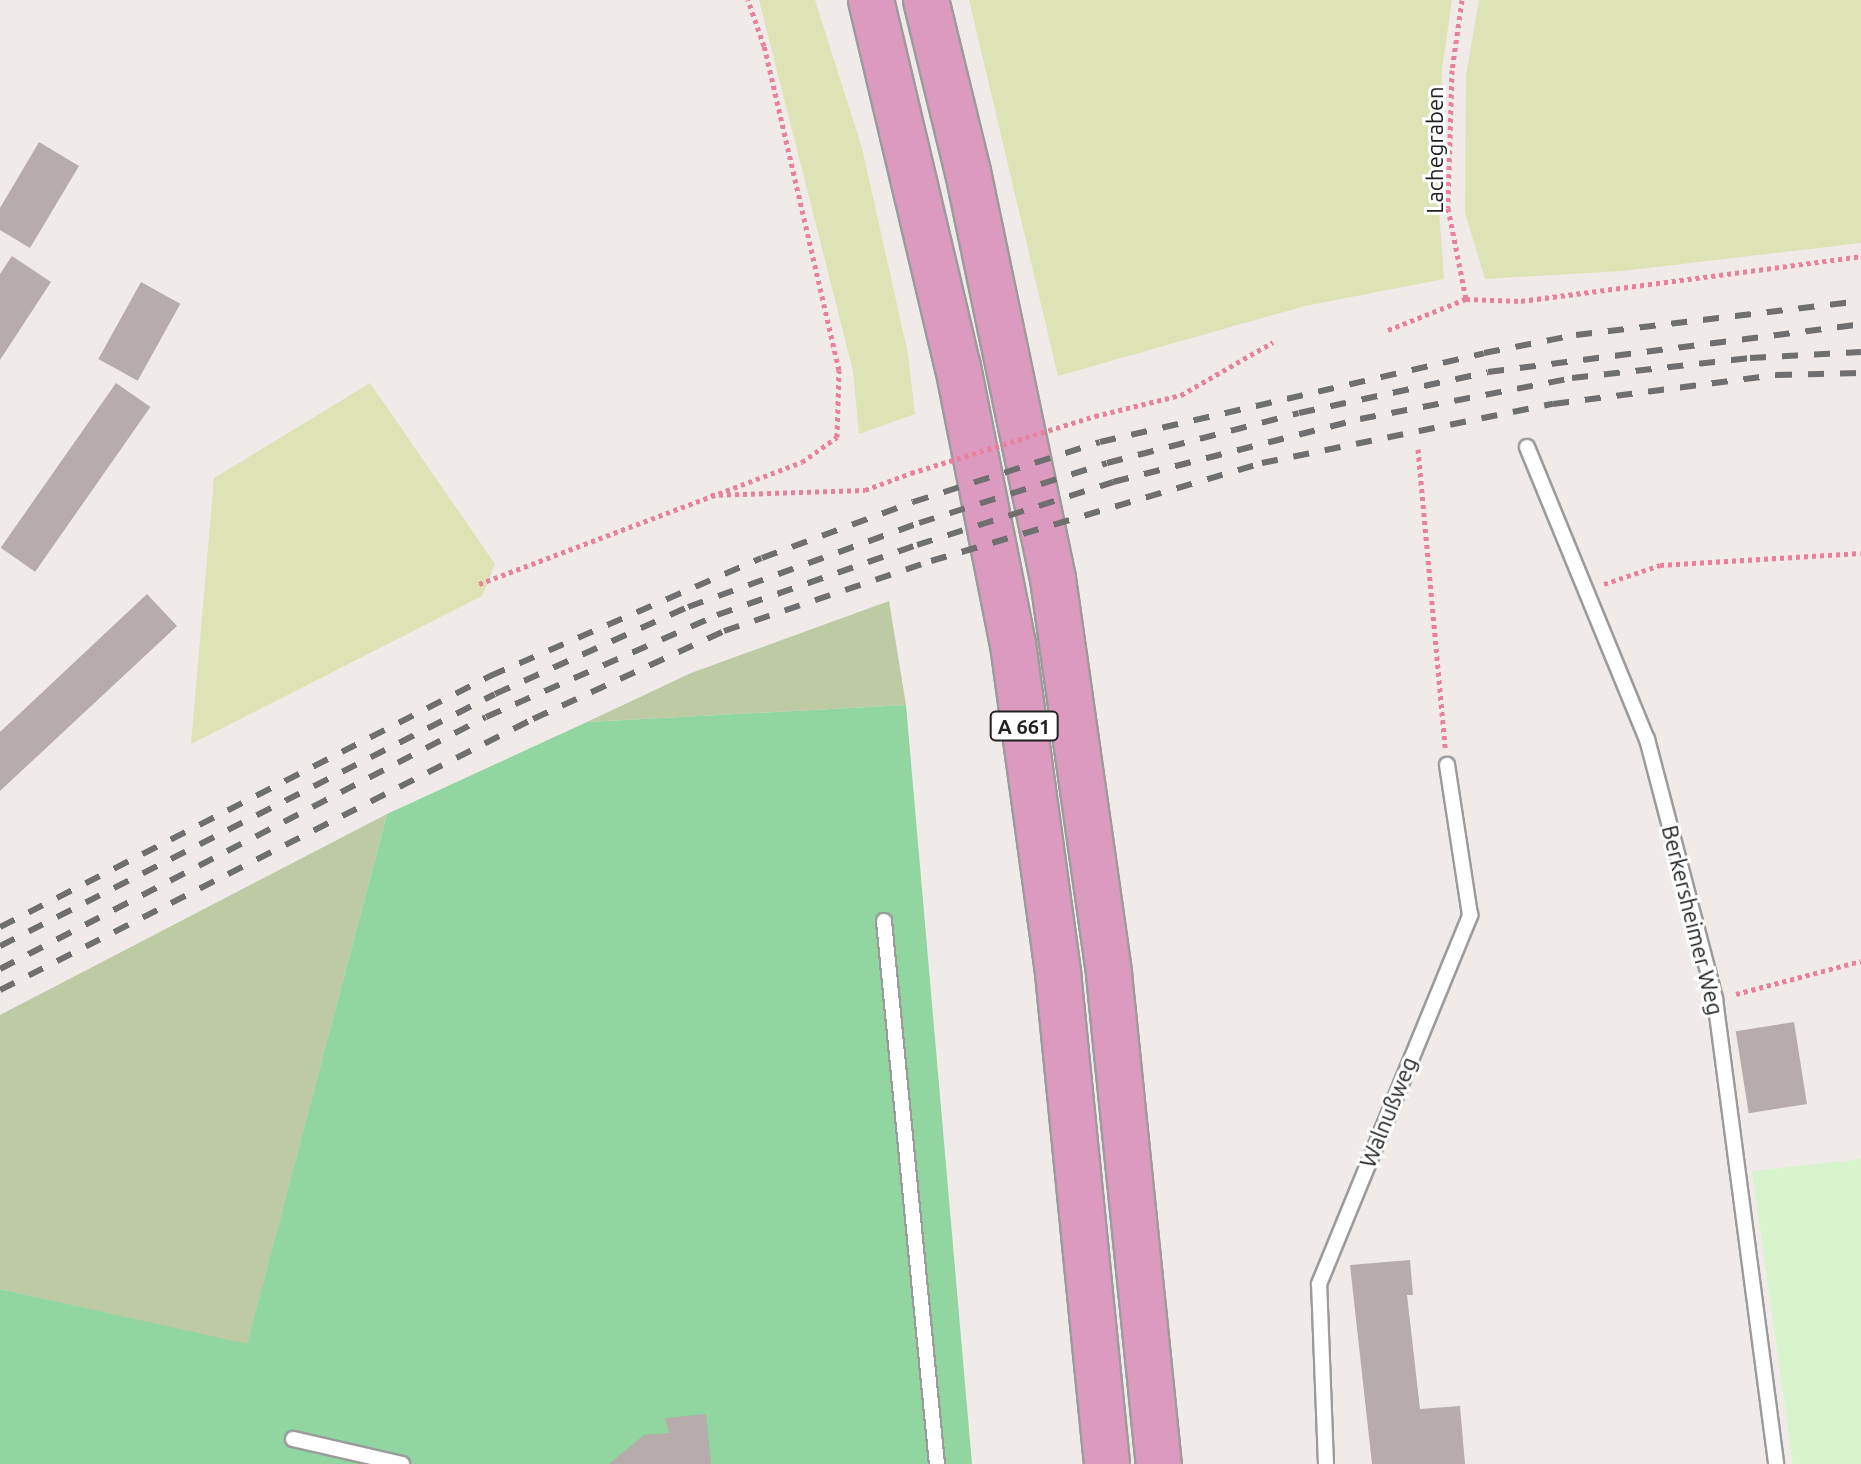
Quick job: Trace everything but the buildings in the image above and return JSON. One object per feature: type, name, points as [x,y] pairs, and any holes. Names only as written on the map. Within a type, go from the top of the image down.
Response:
[{"type":"highway","name":"A 661","points":[[871,0],[958,367],[1013,644],[1058,973],[1107,1464]]},
{"type":"highway","name":"A 661","points":[[926,0],[968,172],[1053,579],[1109,974],[1159,1464]]},
{"type":"lane","name":"Berkersheimer Weg","points":[[1527,447],[1647,739],[1715,999],[1776,1464]]},
{"type":"lane","name":"Walnußweg","points":[[1326,1464],[1319,1284],[1470,915],[1447,765]]},
{"type":"lane","points":[[884,921],[937,1464]]},
{"type":"lane","points":[[293,1439],[402,1464]]},
{"type":"path","points":[[479,584],[704,495],[802,462],[837,437],[839,370],[764,46],[748,0]]},
{"type":"path","name":"Lachegraben","points":[[1462,0],[1452,70],[1448,208],[1466,299]]},
{"type":"path","points":[[1388,330],[1466,299],[1521,301],[1861,256]]},
{"type":"path","points":[[704,495],[865,490],[1095,416],[1181,395],[1273,342]]},
{"type":"path","points":[[1418,449],[1447,765]]},
{"type":"path","points":[[1585,591],[1660,565],[1861,553]]},
{"type":"path","points":[[1715,999],[1861,961]]},
{"type":"green space","points":[[759,0],[815,0],[862,148],[908,354],[915,414],[859,434],[853,371]]},
{"type":"green space","points":[[969,0],[1452,0],[1442,69],[1439,210],[1444,279],[1305,306],[1058,376]]},
{"type":"green space","points":[[1479,0],[1861,0],[1861,243],[1622,271],[1485,279],[1465,213],[1466,75]]},
{"type":"green space","points":[[370,383],[495,564],[482,596],[191,744],[214,478]]},
{"type":"green space","points":[[889,601],[906,705],[587,722],[691,673]]},
{"type":"green space","points":[[906,705],[972,1464],[0,1464],[0,1289],[247,1344],[387,814],[587,722]]},
{"type":"green space","points":[[387,814],[247,1345],[0,1289],[0,1015]]},
{"type":"green space","points":[[1861,1159],[1861,1464],[1793,1464],[1752,1171]]},
{"type":"railway","points":[[0,927],[490,676],[762,558],[913,502],[1100,442],[1484,353],[1576,335],[1861,301]]},
{"type":"railway","points":[[0,946],[495,694],[688,607],[919,523],[1107,463],[1299,413],[1488,372],[1861,324]]},
{"type":"railway","points":[[0,969],[486,717],[717,615],[917,545],[1113,482],[1360,419],[1572,378],[1750,358],[1861,352]]},
{"type":"railway","points":[[0,990],[533,719],[724,631],[931,561],[1262,463],[1553,404],[1776,375],[1861,373]]}]
